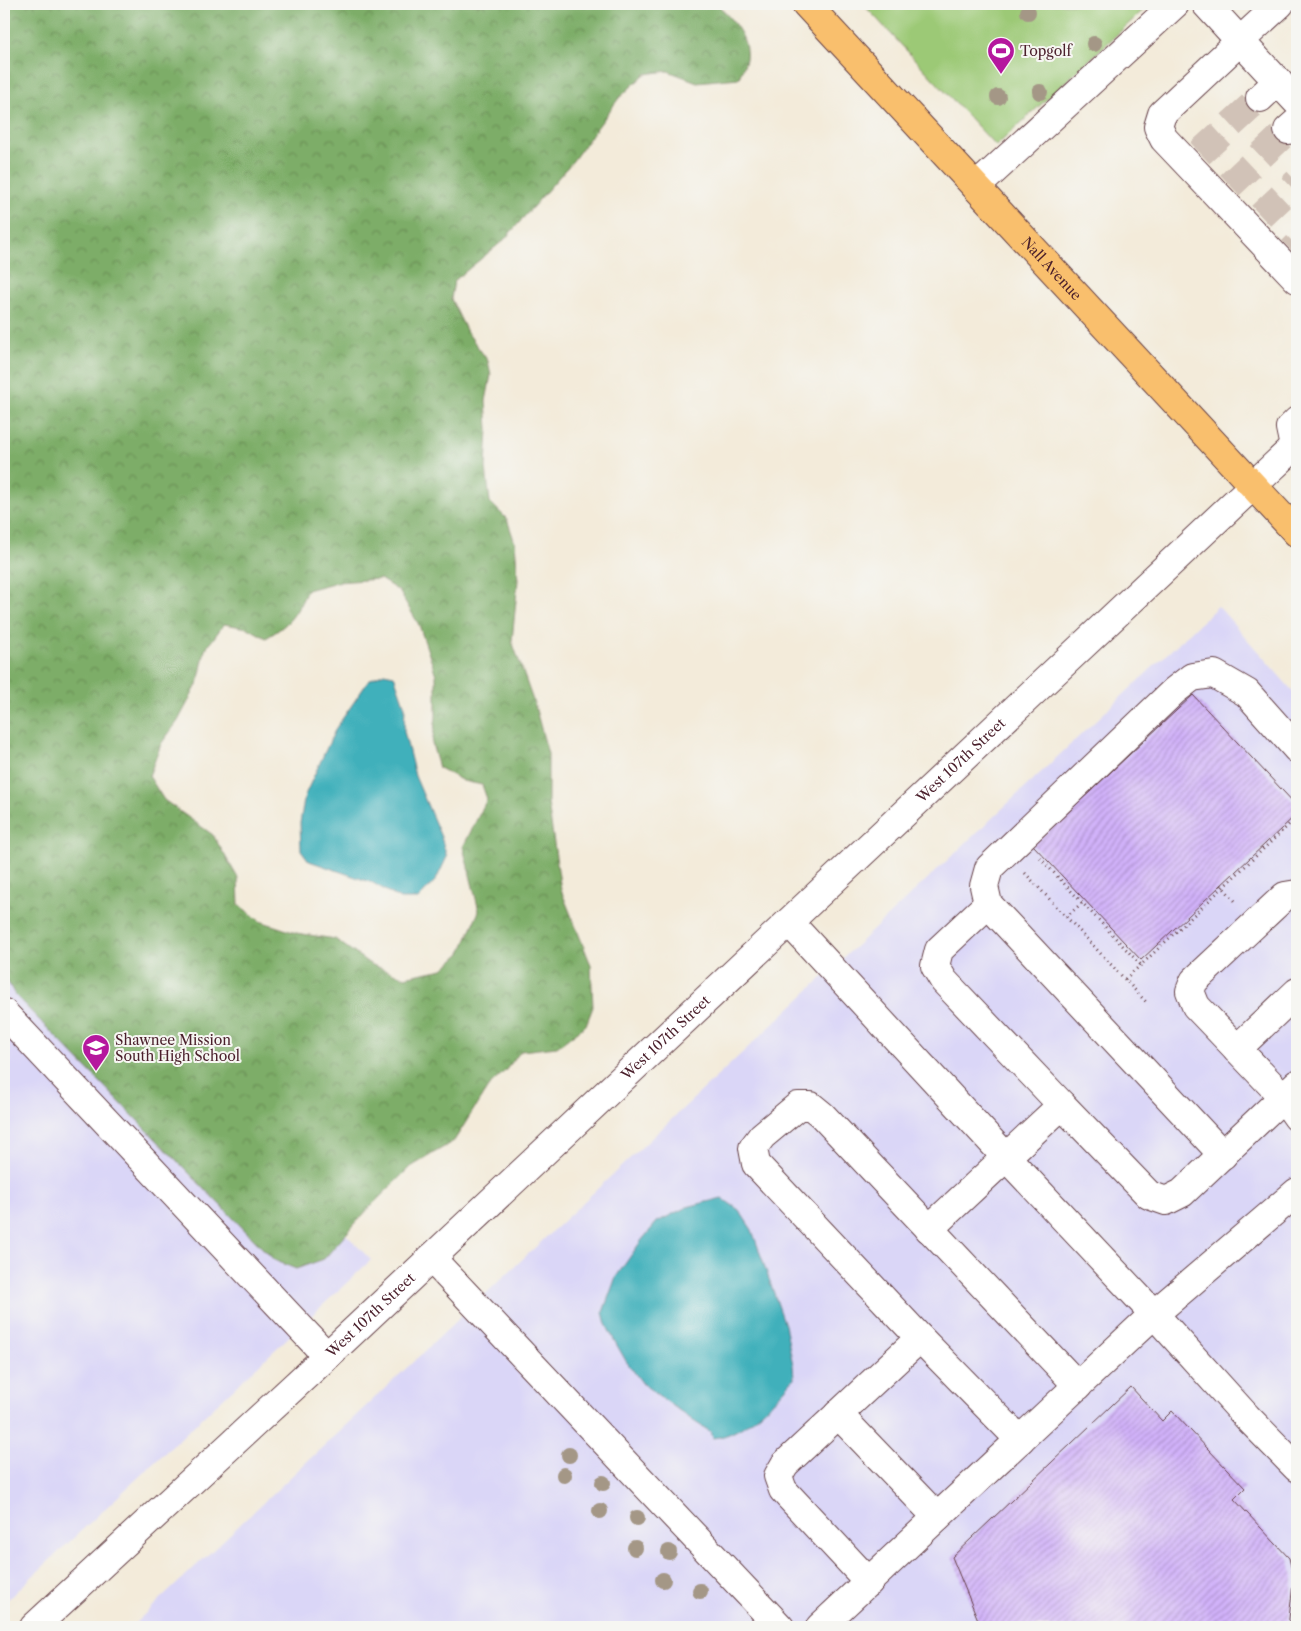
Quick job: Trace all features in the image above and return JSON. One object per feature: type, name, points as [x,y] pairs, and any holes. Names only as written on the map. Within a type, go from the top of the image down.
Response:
[{"type":"main road","name":"Nall Avenue","points":[[806,4],[1297,533]]},
{"type":"street","points":[[976,187],[1175,4]]},
{"type":"street","points":[[1206,4],[1240,41],[1269,90],[1297,102]]},
{"type":"street","points":[[1280,4],[1162,114],[1158,127],[1164,139],[1195,159],[1225,190],[1290,264]]},
{"type":"street","name":"West 107th Street","points":[[34,1627],[327,1356],[1253,485],[1296,439]]},
{"type":"street","points":[[1223,1155],[988,904],[984,886],[990,868],[1174,691],[1192,678],[1214,674],[1247,693],[1297,749]]},
{"type":"street","points":[[988,904],[939,950],[936,966],[944,981],[1149,1195],[1166,1201],[1182,1193],[1223,1155],[1293,1099],[1237,1049],[1196,1006],[1190,991],[1194,981],[1285,896],[1297,894]]},
{"type":"street","points":[[788,922],[1297,1468]]},
{"type":"street","points":[[1237,1049],[1297,992]]},
{"type":"street","points":[[4,1013],[327,1356]]},
{"type":"street","points":[[929,1229],[1062,1104]]},
{"type":"street","points":[[1020,1440],[920,1338],[756,1164],[754,1148],[762,1136],[798,1106],[810,1106],[822,1115],[1078,1386]]},
{"type":"street","points":[[820,1627],[1154,1314],[1297,1192]]},
{"type":"street","points":[[431,1258],[780,1627]]},
{"type":"street","points":[[869,1582],[783,1490],[778,1476],[785,1464],[920,1338]]},
{"type":"street","points":[[838,1414],[937,1517]]},
{"type":"path","points":[[1125,979],[1297,817]]},
{"type":"path","points":[[1036,854],[1141,965]]},
{"type":"path","points":[[1020,868],[1148,1004]]},
{"type":"path","points":[[1222,886],[1239,905]]},
{"type":"path","points":[[1066,917],[1082,903]]},
{"type":"shaded area","points":[[1218,606],[1297,696],[1297,1627],[131,1627]]},
{"type":"shaded area","name":"Shawnee Mission South High School","points":[[4,884],[371,1260],[4,1603]]},
{"type":"green space","points":[[4,4],[717,4],[738,28],[745,43],[746,59],[739,78],[697,82],[668,71],[645,74],[619,98],[572,162],[504,240],[454,281],[451,299],[467,332],[488,361],[491,375],[486,401],[488,428],[486,468],[490,502],[507,519],[515,543],[518,580],[512,641],[535,706],[548,754],[548,803],[561,890],[591,965],[593,1007],[586,1025],[557,1047],[521,1051],[505,1071],[488,1087],[454,1141],[409,1168],[369,1208],[324,1259],[296,1269],[274,1260],[15,995],[4,975]],"holes":[[[380,579],[399,591],[419,625],[436,675],[436,717],[432,744],[439,768],[463,781],[482,785],[487,799],[463,847],[479,911],[461,953],[443,969],[404,977],[370,964],[335,939],[296,933],[260,921],[239,905],[238,878],[213,835],[164,800],[149,776],[161,744],[178,721],[198,683],[205,650],[224,624],[248,628],[266,638],[287,623],[307,590],[337,582]]]},
{"type":"green space","name":"Topgolf","points":[[863,4],[1150,4],[996,146]]},
{"type":"water","points":[[384,673],[394,675],[405,707],[404,731],[415,776],[441,837],[447,857],[436,880],[418,899],[400,899],[373,883],[309,861],[301,850],[300,823],[305,795],[336,728],[369,680]]},
{"type":"water","points":[[722,1198],[739,1210],[752,1230],[785,1325],[794,1378],[768,1406],[747,1424],[724,1436],[713,1438],[711,1432],[643,1384],[626,1361],[614,1340],[606,1324],[603,1312],[616,1277],[657,1222],[687,1207]]},
{"type":"building","points":[[1193,695],[1297,806],[1297,814],[1141,960],[1033,845]]},
{"type":"building","points":[[1131,1387],[1162,1421],[1172,1411],[1245,1488],[1234,1499],[1289,1558],[1293,1574],[1293,1584],[1288,1627],[981,1627],[952,1557]]},
{"type":"tunnel","points":[[1200,153],[1260,98]]},
{"type":"tunnel","points":[[1230,185],[1288,130]]},
{"type":"tunnel","points":[[1261,216],[1297,182]]},
{"type":"tunnel","points":[[1292,251],[1297,246]]},
{"type":"place","name":"Topgolf","points":[[1001,75]]},
{"type":"place","name":"Shawnee Mission South High School","points":[[96,1072]]}]
